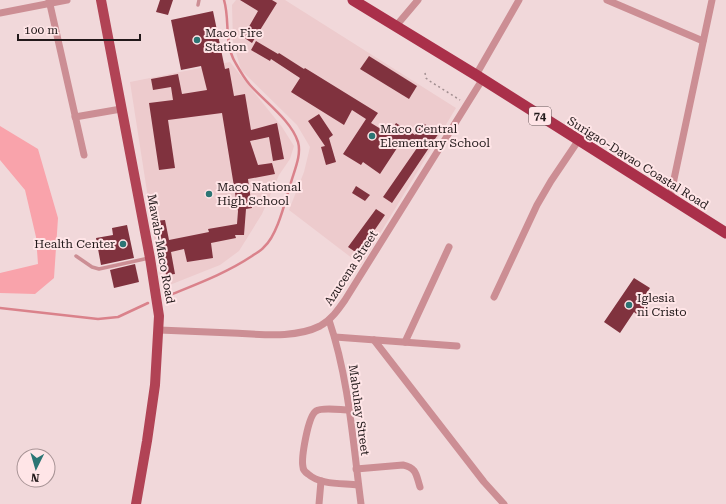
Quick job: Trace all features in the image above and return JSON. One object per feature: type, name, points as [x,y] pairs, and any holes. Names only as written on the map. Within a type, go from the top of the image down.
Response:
[{"type":"highway","name":"Surigao-Davao Coastal Road","points":[[353,0],[479,77],[578,141],[726,233]]},
{"type":"main road","name":"Mawab-Maco Road","points":[[101,0],[158,302],[159,330],[153,400],[138,503]]},
{"type":"street","points":[[0,13],[49,2],[67,0]]},
{"type":"street","points":[[396,26],[418,0]]},
{"type":"street","name":"Azucena Street","points":[[159,330],[291,334],[320,326],[329,320],[346,300],[467,104],[479,77],[519,0]]},
{"type":"street","points":[[607,0],[703,41]]},
{"type":"street","points":[[670,198],[712,0]]},
{"type":"street","points":[[49,2],[84,155]]},
{"type":"street","points":[[75,117],[121,110]]},
{"type":"street","points":[[494,297],[537,206],[551,181],[578,141]]},
{"type":"street","points":[[405,342],[449,247]]},
{"type":"street","name":"Mabuhay Street","points":[[329,320],[335,337],[349,410],[361,504]]},
{"type":"street","points":[[335,337],[457,346]]},
{"type":"street","points":[[374,340],[484,482],[504,504]]},
{"type":"street","points":[[349,410],[320,409],[314,412],[309,423],[303,469],[309,475],[321,481],[358,485]]},
{"type":"street","points":[[356,469],[403,465],[409,466],[415,471],[420,487]]},
{"type":"street","points":[[319,504],[321,481]]},
{"type":"lane","points":[[198,5],[199,0]]},
{"type":"lane","points":[[76,256],[92,267],[99,269],[150,258]]},
{"type":"path","points":[[425,73],[428,80],[467,104]]},
{"type":"shaded area","name":"Maco Central Elementary School","points":[[236,0],[285,0],[456,108],[361,265],[289,210],[304,172],[310,147],[297,125],[241,70],[233,42],[232,5]]},
{"type":"shaded area","name":"Maco National High School","points":[[230,62],[282,127],[294,146],[290,159],[279,175],[262,214],[239,251],[220,265],[162,288],[130,82]]},
{"type":"shaded area","points":[[0,126],[38,149],[58,218],[54,278],[35,294],[0,293],[0,273],[38,264],[36,237],[25,190],[0,160]]},
{"type":"building","points":[[160,0],[173,0],[168,15],[156,12]]},
{"type":"building","points":[[240,0],[272,0],[277,3],[252,43],[243,37],[258,11]]},
{"type":"building","points":[[213,11],[225,69],[229,68],[234,96],[245,94],[251,130],[277,123],[284,159],[273,161],[269,137],[250,141],[258,165],[272,163],[275,174],[248,179],[252,208],[246,209],[244,235],[235,235],[236,238],[211,243],[213,258],[187,262],[184,249],[171,252],[175,274],[166,275],[163,257],[158,257],[157,245],[159,245],[154,221],[165,220],[169,240],[209,232],[208,229],[237,224],[238,211],[222,113],[168,120],[175,168],[159,170],[149,103],[173,100],[171,87],[153,90],[151,79],[178,74],[182,94],[207,90],[201,66],[181,70],[171,20]]},
{"type":"building","points":[[256,41],[278,54],[279,53],[304,69],[305,68],[378,113],[371,123],[389,134],[396,123],[415,135],[423,123],[439,133],[392,203],[383,197],[417,148],[403,139],[380,174],[363,162],[361,165],[343,154],[366,119],[352,110],[344,125],[291,92],[300,78],[271,59],[270,61],[251,50]]},
{"type":"building","points":[[369,56],[417,86],[409,99],[360,69]]},
{"type":"building","points":[[319,114],[333,135],[329,138],[336,162],[326,165],[321,147],[325,146],[308,121]]},
{"type":"building","points":[[356,186],[370,195],[365,201],[352,193]]},
{"type":"building","points":[[376,209],[385,215],[374,231],[372,230],[357,253],[348,247]]},
{"type":"building","points":[[127,225],[134,258],[101,265],[96,238],[113,235],[112,228]]},
{"type":"building","points":[[135,264],[139,282],[114,288],[110,270]]},
{"type":"building","name":"Iglesia ni Cristo","points":[[634,278],[650,288],[640,303],[646,306],[639,316],[634,312],[620,333],[604,322]]},
{"type":"waterway","points":[[165,297],[220,274],[258,252],[269,242],[277,227],[298,159],[298,142],[290,126],[250,85],[235,62],[229,47],[227,15],[224,0]]},
{"type":"waterway","points":[[0,308],[98,319],[118,317],[148,303]]},
{"type":"place","name":"Maco Fire Station","points":[[197,40]]},
{"type":"place","name":"Maco Central Elementary School","points":[[372,136]]},
{"type":"place","name":"Maco National High School","points":[[209,194]]},
{"type":"place","name":"Health Center","points":[[123,244]]},
{"type":"place","name":"Iglesia ni Cristo","points":[[629,305]]}]
